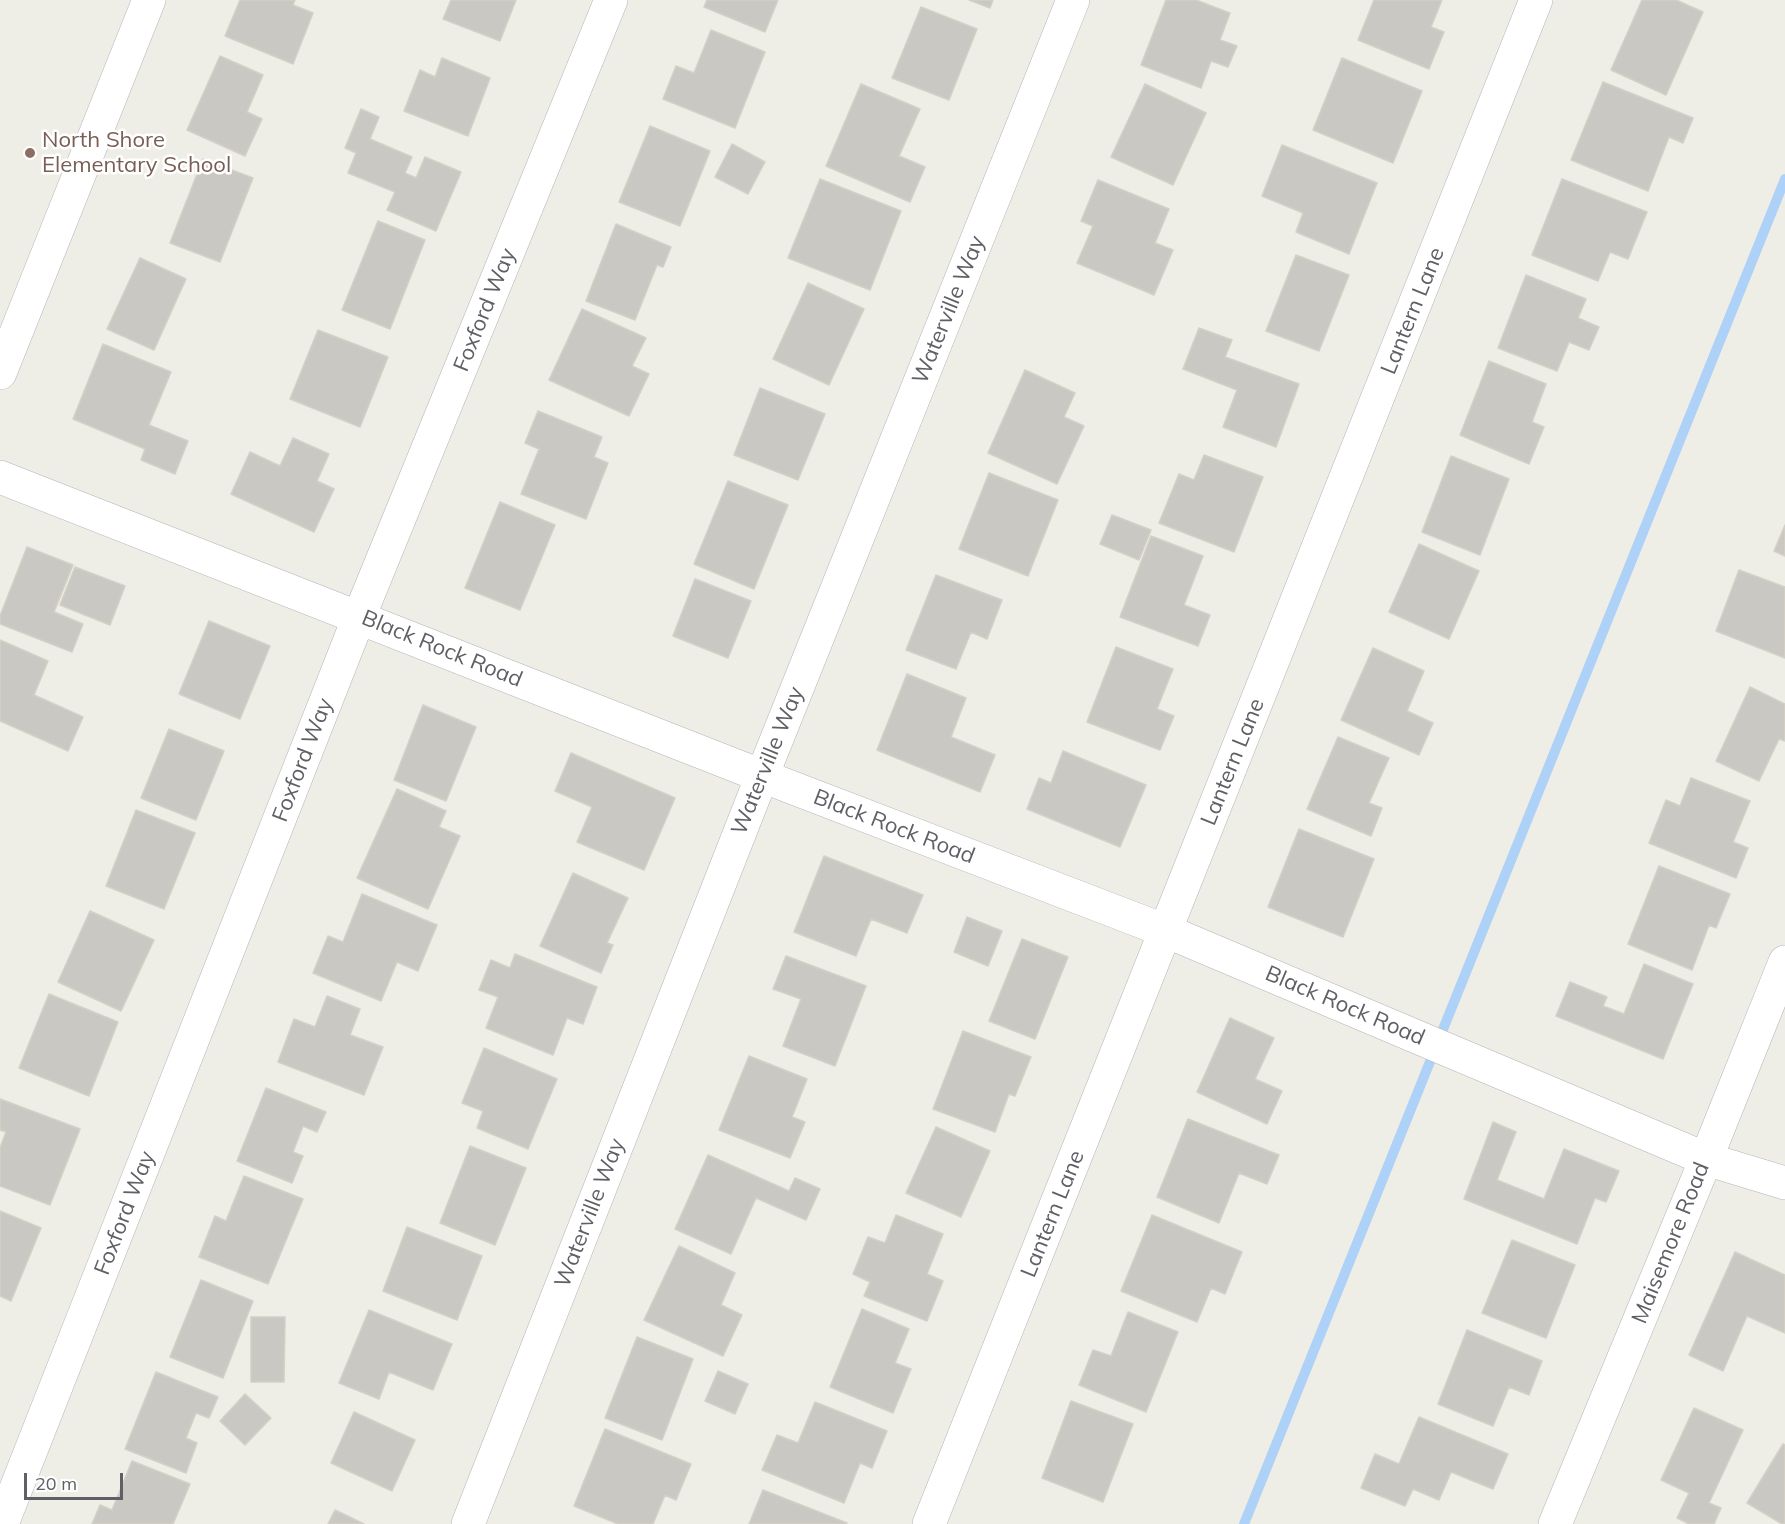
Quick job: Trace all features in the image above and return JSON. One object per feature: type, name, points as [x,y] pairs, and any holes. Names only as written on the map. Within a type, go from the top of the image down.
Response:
[{"type":"street","points":[[0,373],[149,0]]},
{"type":"street","name":"Foxford Way","points":[[2,1524],[359,617],[611,0]]},
{"type":"street","name":"Waterville Way","points":[[468,1524],[762,776],[1073,0]]},
{"type":"street","name":"Lantern Lane","points":[[929,1524],[1536,0]]},
{"type":"street","name":"Black Rock Road","points":[[0,477],[762,776],[1166,931],[1706,1158],[1785,1183]]},
{"type":"street","name":"Maisemore Road","points":[[1555,1524],[1785,962]]},
{"type":"building","points":[[240,0],[295,0],[293,5],[313,13],[293,64],[225,36]]},
{"type":"building","points":[[451,0],[516,0],[500,41],[443,19]]},
{"type":"building","points":[[707,0],[778,0],[765,32],[704,7]]},
{"type":"building","points":[[969,0],[993,0],[990,8]]},
{"type":"building","points":[[1166,0],[1196,0],[1230,13],[1220,40],[1237,46],[1228,67],[1211,61],[1201,88],[1141,65]]},
{"type":"building","points":[[1374,0],[1442,0],[1431,27],[1444,32],[1429,69],[1358,40]]},
{"type":"building","points":[[1642,0],[1676,0],[1703,12],[1666,95],[1611,70]]},
{"type":"building","points":[[921,7],[977,29],[949,100],[892,78]]},
{"type":"building","points":[[711,30],[765,52],[735,128],[663,99],[676,66],[694,73]]},
{"type":"building","points":[[220,56],[263,75],[247,112],[262,119],[245,156],[187,130]]},
{"type":"building","points":[[442,58],[490,78],[468,136],[404,111],[420,70],[435,77]]},
{"type":"building","points":[[1342,58],[1422,91],[1393,163],[1313,130]]},
{"type":"building","points":[[1603,82],[1693,118],[1683,143],[1669,137],[1648,191],[1571,160]]},
{"type":"building","points":[[861,84],[920,109],[899,156],[925,167],[910,202],[826,166]]},
{"type":"building","points":[[1145,84],[1206,113],[1173,185],[1111,157]]},
{"type":"building","points":[[361,109],[379,117],[370,139],[412,157],[405,173],[416,178],[425,157],[461,172],[436,231],[387,210],[395,192],[348,173],[356,153],[345,148]]},
{"type":"building","points":[[650,126],[710,151],[680,226],[619,202]]},
{"type":"building","points":[[732,144],[765,162],[748,194],[715,177]]},
{"type":"building","points":[[1282,145],[1377,183],[1349,254],[1296,232],[1303,213],[1262,196]]},
{"type":"building","points":[[203,159],[253,178],[220,262],[170,243]]},
{"type":"building","points":[[820,179],[901,211],[870,290],[788,258]]},
{"type":"building","points":[[1562,179],[1647,212],[1628,259],[1610,252],[1598,281],[1532,255]]},
{"type":"building","points":[[1098,180],[1169,209],[1155,243],[1173,250],[1154,295],[1077,263],[1093,226],[1081,221]]},
{"type":"building","points":[[378,221],[425,240],[390,329],[342,310]]},
{"type":"building","points":[[616,224],[671,247],[663,267],[657,265],[635,320],[586,301]]},
{"type":"building","points":[[1296,255],[1349,275],[1319,351],[1266,331]]},
{"type":"building","points":[[140,258],[186,279],[154,350],[107,329]]},
{"type":"building","points":[[1526,275],[1586,299],[1578,318],[1599,327],[1589,350],[1569,342],[1557,371],[1498,348]]},
{"type":"building","points":[[808,283],[864,309],[829,385],[773,359]]},
{"type":"building","points":[[582,309],[646,338],[632,366],[649,374],[629,416],[549,380]]},
{"type":"building","points":[[1199,328],[1232,340],[1225,357],[1299,384],[1276,447],[1223,427],[1237,390],[1183,369]]},
{"type":"building","points":[[318,330],[388,357],[360,427],[290,399]]},
{"type":"building","points":[[103,344],[171,372],[149,425],[188,441],[175,474],[141,460],[145,449],[73,419]]},
{"type":"building","points":[[1489,361],[1546,384],[1532,422],[1544,427],[1529,464],[1460,435]]},
{"type":"building","points":[[1025,370],[1075,393],[1064,417],[1084,426],[1057,484],[988,453]]},
{"type":"building","points":[[760,388],[825,414],[798,480],[734,455]]},
{"type":"building","points":[[538,411],[602,437],[594,457],[608,463],[586,519],[521,494],[539,449],[525,443]]},
{"type":"building","points":[[293,438],[329,454],[317,481],[334,489],[314,532],[231,494],[250,452],[280,466]]},
{"type":"building","points":[[1204,455],[1263,477],[1234,552],[1159,523],[1179,474],[1194,480]]},
{"type":"building","points":[[1451,456],[1509,479],[1480,555],[1422,532]]},
{"type":"building","points":[[989,473],[1058,500],[1028,576],[959,549]]},
{"type":"building","points":[[728,481],[788,505],[754,589],[694,564]]},
{"type":"building","points":[[500,502],[555,525],[520,610],[465,588]]},
{"type":"building","points":[[1112,515],[1151,530],[1139,560],[1100,544]]},
{"type":"building","points":[[1785,525],[1785,556],[1774,551]]},
{"type":"building","points":[[1151,536],[1203,556],[1184,605],[1210,615],[1198,646],[1120,617]]},
{"type":"building","points":[[1419,544],[1479,571],[1449,639],[1389,612]]},
{"type":"building","points":[[27,547],[73,565],[54,612],[83,624],[72,652],[0,624],[0,616]]},
{"type":"building","points":[[75,567],[125,586],[110,625],[60,605]]},
{"type":"building","points":[[1739,570],[1785,587],[1785,658],[1716,631]]},
{"type":"building","points":[[936,575],[1002,600],[987,639],[971,632],[956,669],[906,650]]},
{"type":"building","points":[[695,579],[751,601],[728,658],[673,636]]},
{"type":"building","points":[[209,621],[270,646],[240,719],[179,694]]},
{"type":"building","points":[[0,640],[48,661],[34,695],[83,717],[68,751],[0,721]]},
{"type":"building","points":[[1116,647],[1173,669],[1157,709],[1174,716],[1160,750],[1087,722]]},
{"type":"building","points":[[1373,648],[1424,671],[1407,711],[1433,723],[1419,755],[1341,720]]},
{"type":"building","points":[[907,674],[966,698],[951,737],[995,755],[980,792],[877,750]]},
{"type":"building","points":[[1750,687],[1785,704],[1785,741],[1779,739],[1759,781],[1716,761]]},
{"type":"building","points":[[423,705],[476,727],[446,801],[394,780]]},
{"type":"building","points":[[169,729],[224,751],[196,820],[141,798]]},
{"type":"building","points":[[1338,737],[1389,758],[1369,803],[1382,808],[1371,836],[1307,809]]},
{"type":"building","points":[[1063,751],[1146,785],[1120,847],[1027,809],[1039,778],[1051,783]]},
{"type":"building","points":[[571,753],[675,798],[644,870],[577,842],[592,807],[555,791]]},
{"type":"building","points":[[1691,778],[1750,801],[1733,842],[1748,848],[1736,878],[1649,843],[1666,800],[1680,806]]},
{"type":"building","points":[[397,789],[446,811],[439,827],[460,836],[428,909],[357,878]]},
{"type":"building","points":[[136,810],[195,833],[164,909],[106,886]]},
{"type":"building","points":[[1299,829],[1374,859],[1343,937],[1268,907]]},
{"type":"building","points":[[824,856],[923,895],[907,933],[871,919],[856,956],[794,932]]},
{"type":"building","points":[[1659,866],[1730,894],[1716,928],[1709,925],[1692,970],[1628,944]]},
{"type":"building","points":[[573,873],[628,898],[607,943],[613,945],[601,973],[540,946]]},
{"type":"building","points":[[362,894],[437,925],[418,971],[397,962],[381,1001],[313,973],[328,936],[343,942]]},
{"type":"building","points":[[90,911],[154,940],[121,1011],[58,982]]},
{"type":"building","points":[[967,917],[1002,931],[988,966],[954,952]]},
{"type":"building","points":[[1022,939],[1068,957],[1035,1039],[989,1021]]},
{"type":"building","points":[[515,954],[597,987],[583,1024],[567,1018],[553,1055],[486,1028],[498,997],[479,990],[491,960],[510,968]]},
{"type":"building","points":[[786,956],[866,986],[835,1066],[783,1046],[801,999],[773,989]]},
{"type":"building","points":[[1644,964],[1693,984],[1663,1059],[1556,1016],[1570,982],[1607,997],[1603,1006],[1624,1014]]},
{"type":"building","points":[[49,994],[118,1022],[89,1096],[19,1068]]},
{"type":"building","points":[[327,996],[360,1009],[350,1035],[383,1047],[364,1095],[278,1062],[294,1019],[315,1027]]},
{"type":"building","points":[[1230,1018],[1274,1038],[1255,1079],[1282,1091],[1267,1124],[1197,1092]]},
{"type":"building","points":[[963,1031],[1031,1057],[1015,1096],[1009,1094],[995,1132],[933,1109]]},
{"type":"building","points":[[484,1048],[557,1079],[528,1149],[477,1128],[483,1111],[462,1103]]},
{"type":"building","points":[[749,1056],[807,1079],[792,1117],[805,1122],[790,1158],[719,1130]]},
{"type":"building","points":[[266,1088],[326,1112],[317,1132],[303,1126],[293,1152],[303,1156],[292,1183],[237,1161]]},
{"type":"building","points":[[0,1099],[80,1129],[50,1205],[0,1186],[0,1148],[6,1132],[0,1130]]},
{"type":"building","points":[[1188,1119],[1279,1155],[1267,1184],[1239,1173],[1219,1223],[1157,1197]]},
{"type":"building","points":[[1493,1122],[1516,1132],[1497,1180],[1544,1199],[1564,1149],[1619,1171],[1606,1202],[1595,1198],[1577,1244],[1464,1199]]},
{"type":"building","points":[[936,1127],[990,1151],[961,1217],[906,1193]]},
{"type":"building","points":[[470,1146],[526,1168],[495,1245],[440,1223]]},
{"type":"building","points":[[708,1155],[789,1191],[795,1178],[820,1189],[806,1220],[756,1198],[731,1254],[675,1229]]},
{"type":"building","points":[[244,1176],[303,1199],[268,1284],[199,1257],[215,1216],[226,1221]]},
{"type":"building","points":[[0,1211],[41,1228],[11,1301],[0,1296]]},
{"type":"building","points":[[896,1215],[943,1234],[927,1274],[943,1281],[927,1321],[864,1296],[870,1282],[853,1274],[868,1237],[885,1243]]},
{"type":"building","points":[[1152,1215],[1242,1252],[1225,1294],[1211,1288],[1197,1322],[1121,1291]]},
{"type":"building","points":[[407,1227],[482,1256],[457,1320],[383,1291]]},
{"type":"building","points":[[1512,1240],[1575,1265],[1546,1338],[1482,1313]]},
{"type":"building","points":[[679,1246],[735,1273],[721,1305],[742,1315],[723,1356],[644,1320]]},
{"type":"building","points":[[1735,1252],[1785,1275],[1785,1333],[1747,1316],[1723,1371],[1689,1355]]},
{"type":"building","points":[[201,1280],[253,1301],[223,1378],[170,1357]]},
{"type":"building","points":[[862,1309],[909,1329],[895,1363],[911,1369],[893,1413],[830,1387]]},
{"type":"building","points":[[369,1310],[452,1344],[433,1390],[389,1372],[379,1399],[339,1383]]},
{"type":"building","points":[[1128,1312],[1178,1332],[1146,1412],[1079,1385],[1093,1350],[1111,1356]]},
{"type":"building","points":[[251,1317],[285,1317],[284,1382],[251,1382]]},
{"type":"building","points":[[1467,1330],[1542,1361],[1529,1395],[1509,1387],[1493,1426],[1438,1404]]},
{"type":"building","points":[[637,1337],[693,1359],[662,1440],[605,1418]]},
{"type":"building","points":[[718,1371],[748,1384],[735,1414],[705,1401]]},
{"type":"building","points":[[156,1372],[218,1397],[209,1418],[196,1413],[186,1438],[197,1443],[186,1473],[125,1449]]},
{"type":"building","points":[[245,1394],[271,1418],[245,1445],[220,1421]]},
{"type":"building","points":[[1071,1401],[1133,1424],[1103,1502],[1042,1478]]},
{"type":"building","points":[[815,1402],[887,1431],[872,1468],[860,1463],[844,1503],[762,1470],[777,1435],[798,1443]]},
{"type":"building","points":[[1694,1408],[1743,1430],[1709,1503],[1721,1508],[1714,1524],[1689,1524],[1677,1518],[1689,1493],[1661,1480]]},
{"type":"building","points":[[354,1412],[415,1440],[392,1491],[331,1463]]},
{"type":"building","points":[[1419,1417],[1508,1454],[1493,1489],[1451,1472],[1439,1500],[1413,1489],[1405,1506],[1361,1488],[1375,1454],[1399,1464]]},
{"type":"building","points":[[605,1429],[691,1464],[676,1500],[665,1495],[653,1524],[618,1524],[574,1506]]},
{"type":"building","points":[[1783,1444],[1785,1445],[1785,1524],[1747,1503]]},
{"type":"building","points":[[132,1461],[190,1484],[173,1524],[92,1524],[100,1505],[112,1510]]},
{"type":"building","points":[[763,1490],[847,1523],[749,1524]]},
{"type":"building","points":[[335,1510],[364,1524],[328,1524]]},
{"type":"waterway","points":[[1244,1524],[1785,179]]},
{"type":"place","name":"North Shore Elementary School","points":[[30,153]]}]
